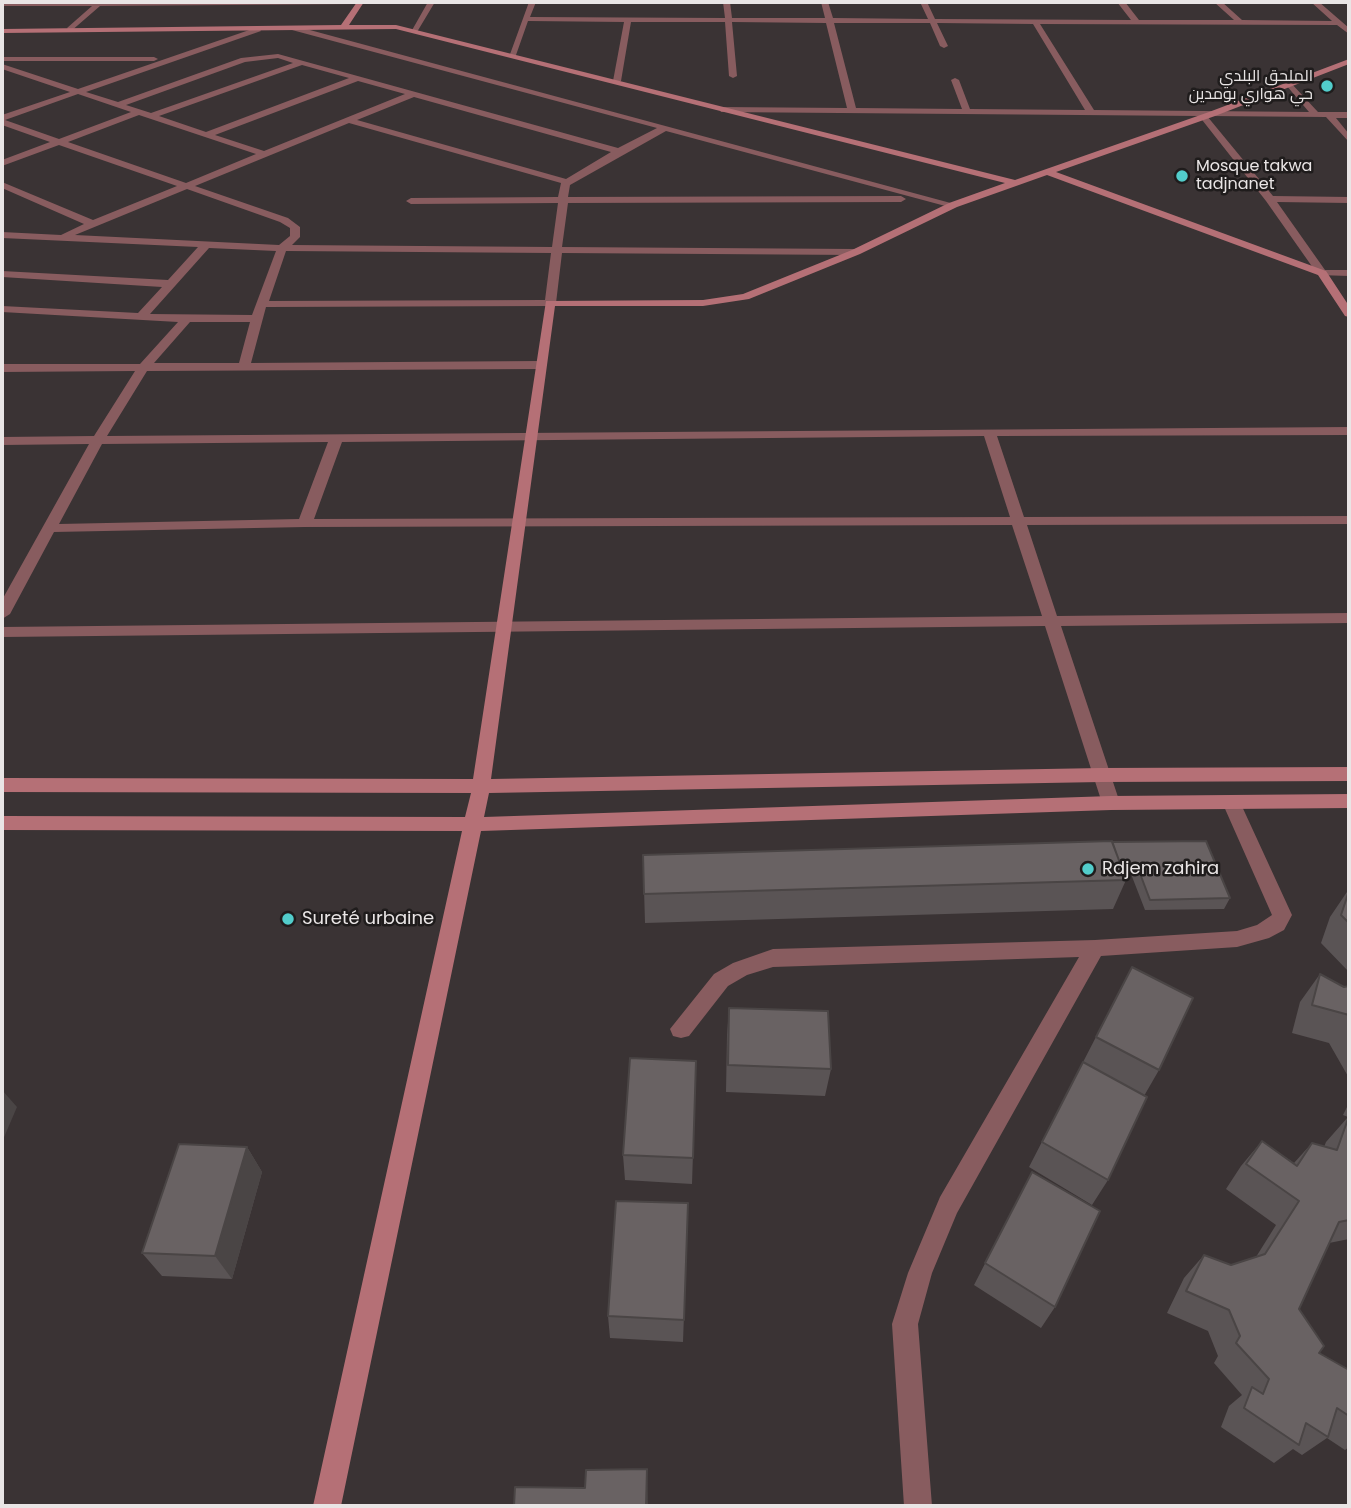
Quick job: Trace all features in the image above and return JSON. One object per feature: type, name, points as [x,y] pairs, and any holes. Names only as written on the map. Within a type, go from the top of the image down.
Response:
[{"type":"street","points":[[344,27],[360,2]]},
{"type":"street","points":[[2,4],[360,2]]},
{"type":"street","points":[[414,30],[431,2]]},
{"type":"street","points":[[512,55],[532,2]]},
{"type":"street","points":[[727,2],[733,76]]},
{"type":"street","points":[[825,2],[852,110]]},
{"type":"street","points":[[924,2],[944,46]]},
{"type":"street","points":[[1121,2],[1137,22]]},
{"type":"street","points":[[1218,2],[1241,23]]},
{"type":"street","points":[[1315,2],[1349,32]]},
{"type":"street","points":[[70,30],[98,3]]},
{"type":"street","points":[[526,19],[1340,23]]},
{"type":"street","points":[[617,81],[628,19]]},
{"type":"street","points":[[1035,21],[1090,111]]},
{"type":"street","points":[[2,31],[344,27],[414,30],[1012,182]]},
{"type":"street","points":[[295,28],[953,205]]},
{"type":"street","points":[[2,120],[258,29]]},
{"type":"street","points":[[118,105],[256,57],[278,56],[619,151]]},
{"type":"street","points":[[2,59],[168,59]]},
{"type":"street","points":[[263,304],[730,301],[856,252],[953,205],[1012,182],[1208,115],[1349,61]]},
{"type":"street","points":[[151,116],[303,62]]},
{"type":"street","points":[[2,66],[267,155]]},
{"type":"street","points":[[208,134],[358,78]]},
{"type":"street","points":[[955,80],[967,111]]},
{"type":"street","points":[[1290,85],[1316,115]]},
{"type":"street","points":[[62,237],[414,94]]},
{"type":"street","points":[[721,109],[1349,115]]},
{"type":"street","points":[[2,163],[139,112]]},
{"type":"street","points":[[1208,115],[1349,314]]},
{"type":"street","points":[[1329,115],[1349,139]]},
{"type":"street","points":[[2,120],[284,220],[295,227],[295,237],[282,248],[257,318],[244,366]]},
{"type":"street","points":[[350,121],[566,181],[664,128]]},
{"type":"street","points":[[1045,171],[1322,273],[1349,273]]},
{"type":"street","points":[[327,1506],[481,786],[539,365],[550,303],[561,201],[566,181]]},
{"type":"street","points":[[2,185],[93,224]]},
{"type":"street","points":[[411,201],[924,199]]},
{"type":"street","points":[[1269,199],[1349,200]]},
{"type":"street","points":[[2,235],[282,248],[856,252]]},
{"type":"street","points":[[141,316],[207,244]]},
{"type":"street","points":[[2,274],[171,284]]},
{"type":"street","points":[[2,309],[187,318],[257,318]]},
{"type":"street","points":[[2,614],[52,528],[99,438],[143,368],[187,318]]},
{"type":"street","points":[[2,368],[539,365]]},
{"type":"street","points":[[2,441],[99,438],[336,439],[1349,431]]},
{"type":"street","points":[[989,432],[1111,803]]},
{"type":"street","points":[[305,523],[336,439]]},
{"type":"street","points":[[52,528],[305,523],[1349,520]]},
{"type":"street","points":[[2,632],[1349,618]]},
{"type":"street","points":[[2,785],[481,786],[1101,775],[1349,774]]},
{"type":"street","points":[[2,823],[472,824],[1111,803],[1349,801]]},
{"type":"street","points":[[681,1029],[721,980],[740,969],[773,958],[1095,948],[1237,939],[1262,932],[1277,924],[1282,915],[1278,900],[1231,802]]},
{"type":"street","points":[[918,1506],[905,1324],[908,1308],[948,1205],[1095,948]]},
{"type":"building","points":[[1112,841],[1126,880],[644,894],[643,855]]},
{"type":"building","points":[[1206,841],[1230,898],[1150,900],[1136,863],[1120,863],[1112,842]]},
{"type":"building","points":[[1349,891],[1349,923],[1341,915]]},
{"type":"building","points":[[1132,967],[1193,998],[1159,1070],[1096,1037]]},
{"type":"building","points":[[1320,974],[1344,987],[1349,986],[1349,1015],[1312,1005]]},
{"type":"building","points":[[729,1008],[828,1011],[831,1069],[728,1065]]},
{"type":"building","points":[[630,1058],[696,1061],[693,1158],[623,1155]]},
{"type":"building","points":[[1083,1062],[1147,1097],[1108,1180],[1042,1142]]},
{"type":"building","points":[[1349,1116],[1349,1220],[1339,1222],[1299,1309],[1324,1346],[1319,1353],[1349,1370],[1349,1416],[1337,1408],[1328,1437],[1306,1423],[1299,1445],[1244,1408],[1252,1387],[1263,1394],[1269,1379],[1236,1343],[1240,1336],[1229,1310],[1186,1291],[1204,1255],[1231,1265],[1265,1254],[1299,1201],[1246,1164],[1262,1141],[1297,1166],[1312,1143],[1337,1150]]},
{"type":"building","points":[[179,1144],[247,1147],[215,1256],[142,1253]]},
{"type":"building","points":[[1032,1172],[1100,1211],[1055,1307],[985,1263]]},
{"type":"building","points":[[616,1201],[688,1203],[684,1320],[608,1316]]},
{"type":"building","points":[[647,1469],[646,1506],[514,1506],[515,1487],[585,1488],[586,1470]]},
{"type":"place","name":"الملحق البلدي حي هواري بومدين","points":[[1327,86]]},
{"type":"place","name":"Mosque takwa tadjnanet","points":[[1182,176]]},
{"type":"place","name":"Rdjem zahira","points":[[1088,869]]},
{"type":"place","name":"Sureté urbaine","points":[[288,919]]}]
